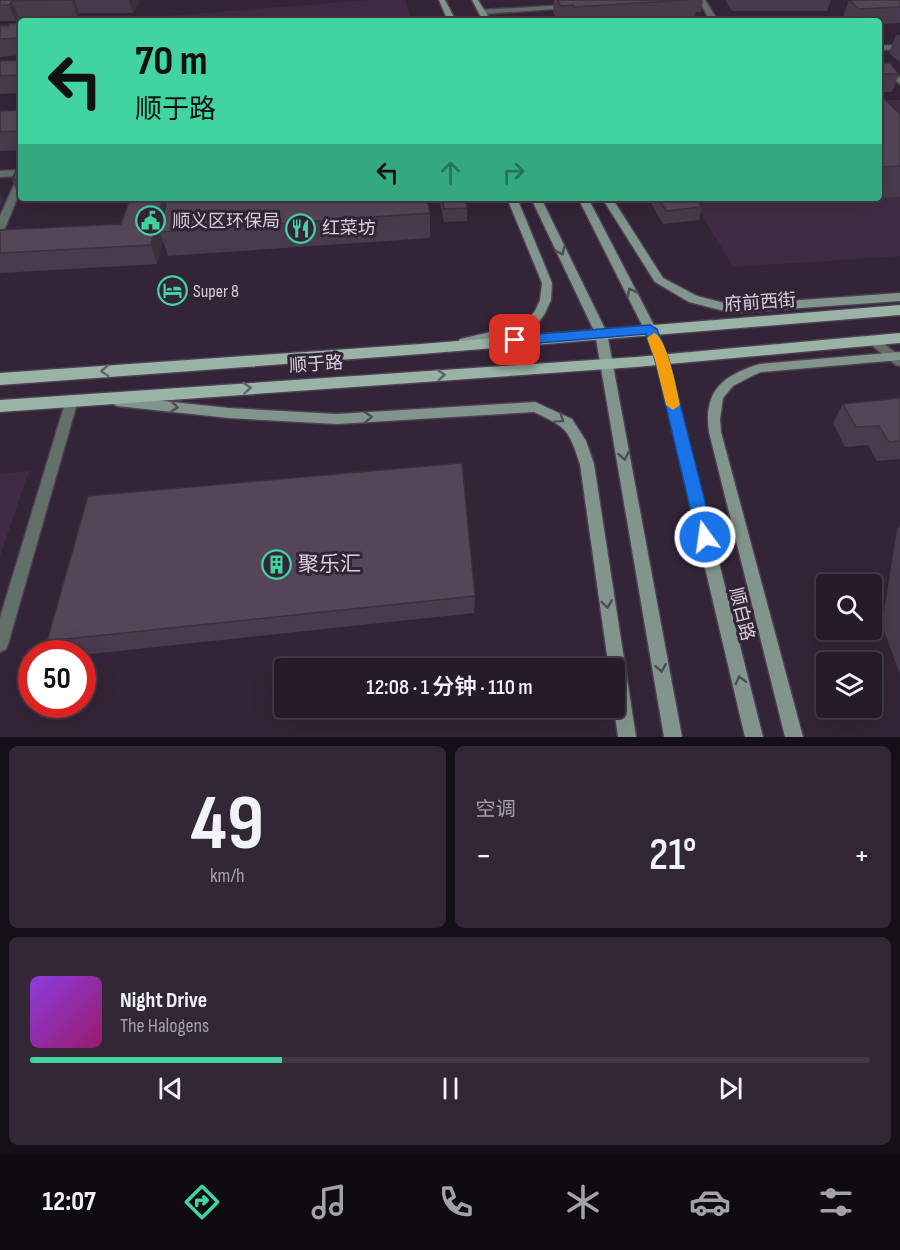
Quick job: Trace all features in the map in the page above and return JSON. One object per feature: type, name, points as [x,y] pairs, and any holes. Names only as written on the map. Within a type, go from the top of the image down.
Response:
[{"type":"main road","points":[[442,0],[451,18]]},
{"type":"main road","points":[[476,0],[485,18]]},
{"type":"main road","points":[[421,349],[483,339],[525,328],[539,317],[544,309],[547,283],[513,201]]},
{"type":"main road","points":[[537,201],[601,333],[609,364],[673,737]]},
{"type":"main road","name":"顺白路","points":[[584,201],[650,329],[662,360],[754,737]]},
{"type":"main road","points":[[609,201],[659,280],[693,299],[732,309],[900,297]]},
{"type":"main road","name":"府前西街","points":[[624,332],[900,310]]},
{"type":"main road","name":"顺于路","points":[[0,379],[624,332]]},
{"type":"main road","points":[[662,360],[900,338]]},
{"type":"main road","points":[[794,737],[711,416],[714,402],[722,390],[740,376],[760,368],[898,358]]},
{"type":"main road","name":"顺于路","points":[[0,406],[662,360]]},
{"type":"main road","points":[[95,399],[229,413],[326,419],[535,408],[567,422],[579,441],[587,464],[627,737]]},
{"type":"street","points":[[691,1],[702,0],[712,18]]},
{"type":"street","points":[[482,12],[577,7]]},
{"type":"street","points":[[882,48],[900,47]]},
{"type":"street","points":[[882,66],[900,82]]},
{"type":"street","points":[[0,174],[18,173]]},
{"type":"street","points":[[0,228],[18,185]]},
{"type":"street","points":[[873,340],[898,358]]},
{"type":"street","points":[[0,644],[72,400]]},
{"type":"shaded area","points":[[370,0],[405,0],[411,18],[141,18]]},
{"type":"shaded area","points":[[882,100],[900,100],[900,256],[733,267],[696,205],[688,201],[882,201]]},
{"type":"shaded area","points":[[29,471],[0,556],[0,474]]},
{"type":"building","points":[[0,0],[72,0],[12,1],[9,5],[0,5]]},
{"type":"building","points":[[557,0],[688,0],[574,7],[573,5],[561,6]]},
{"type":"building","points":[[849,0],[900,0],[900,7],[859,9]]},
{"type":"building","points":[[18,23],[18,38],[0,39],[0,26],[9,26],[9,24]]},
{"type":"building","points":[[18,60],[18,75],[0,76],[0,61]]},
{"type":"building","points":[[882,63],[890,63],[899,74],[882,74]]},
{"type":"building","points":[[882,97],[900,114],[900,166],[882,167]]},
{"type":"building","points":[[18,110],[18,131],[0,132],[0,111]]},
{"type":"building","points":[[18,166],[18,179],[12,180]]},
{"type":"building","points":[[129,201],[162,201],[151,245],[0,253],[0,230],[121,224]]},
{"type":"building","points":[[166,201],[428,201],[430,213],[160,232]]},
{"type":"building","points":[[443,201],[466,201],[467,208],[444,209]]},
{"type":"building","points":[[660,201],[698,201],[702,207],[666,211]]},
{"type":"building","points":[[900,398],[900,441],[889,442],[879,426],[856,427],[843,404]]},
{"type":"building","name":"聚乐汇","points":[[462,463],[475,596],[47,640],[88,496]]},
{"type":"slow traffic","points":[[654,338],[673,405]]},
{"type":"place","name":"顺义区环保局","points":[[151,221]]},
{"type":"place","name":"红菜坊","points":[[301,228]]},
{"type":"place","name":"Super 8","points":[[172,291]]},
{"type":"place","name":"聚乐汇","points":[[277,564]]},
{"type":"route","points":[[515,340],[650,329],[662,360],[705,537]]}]
